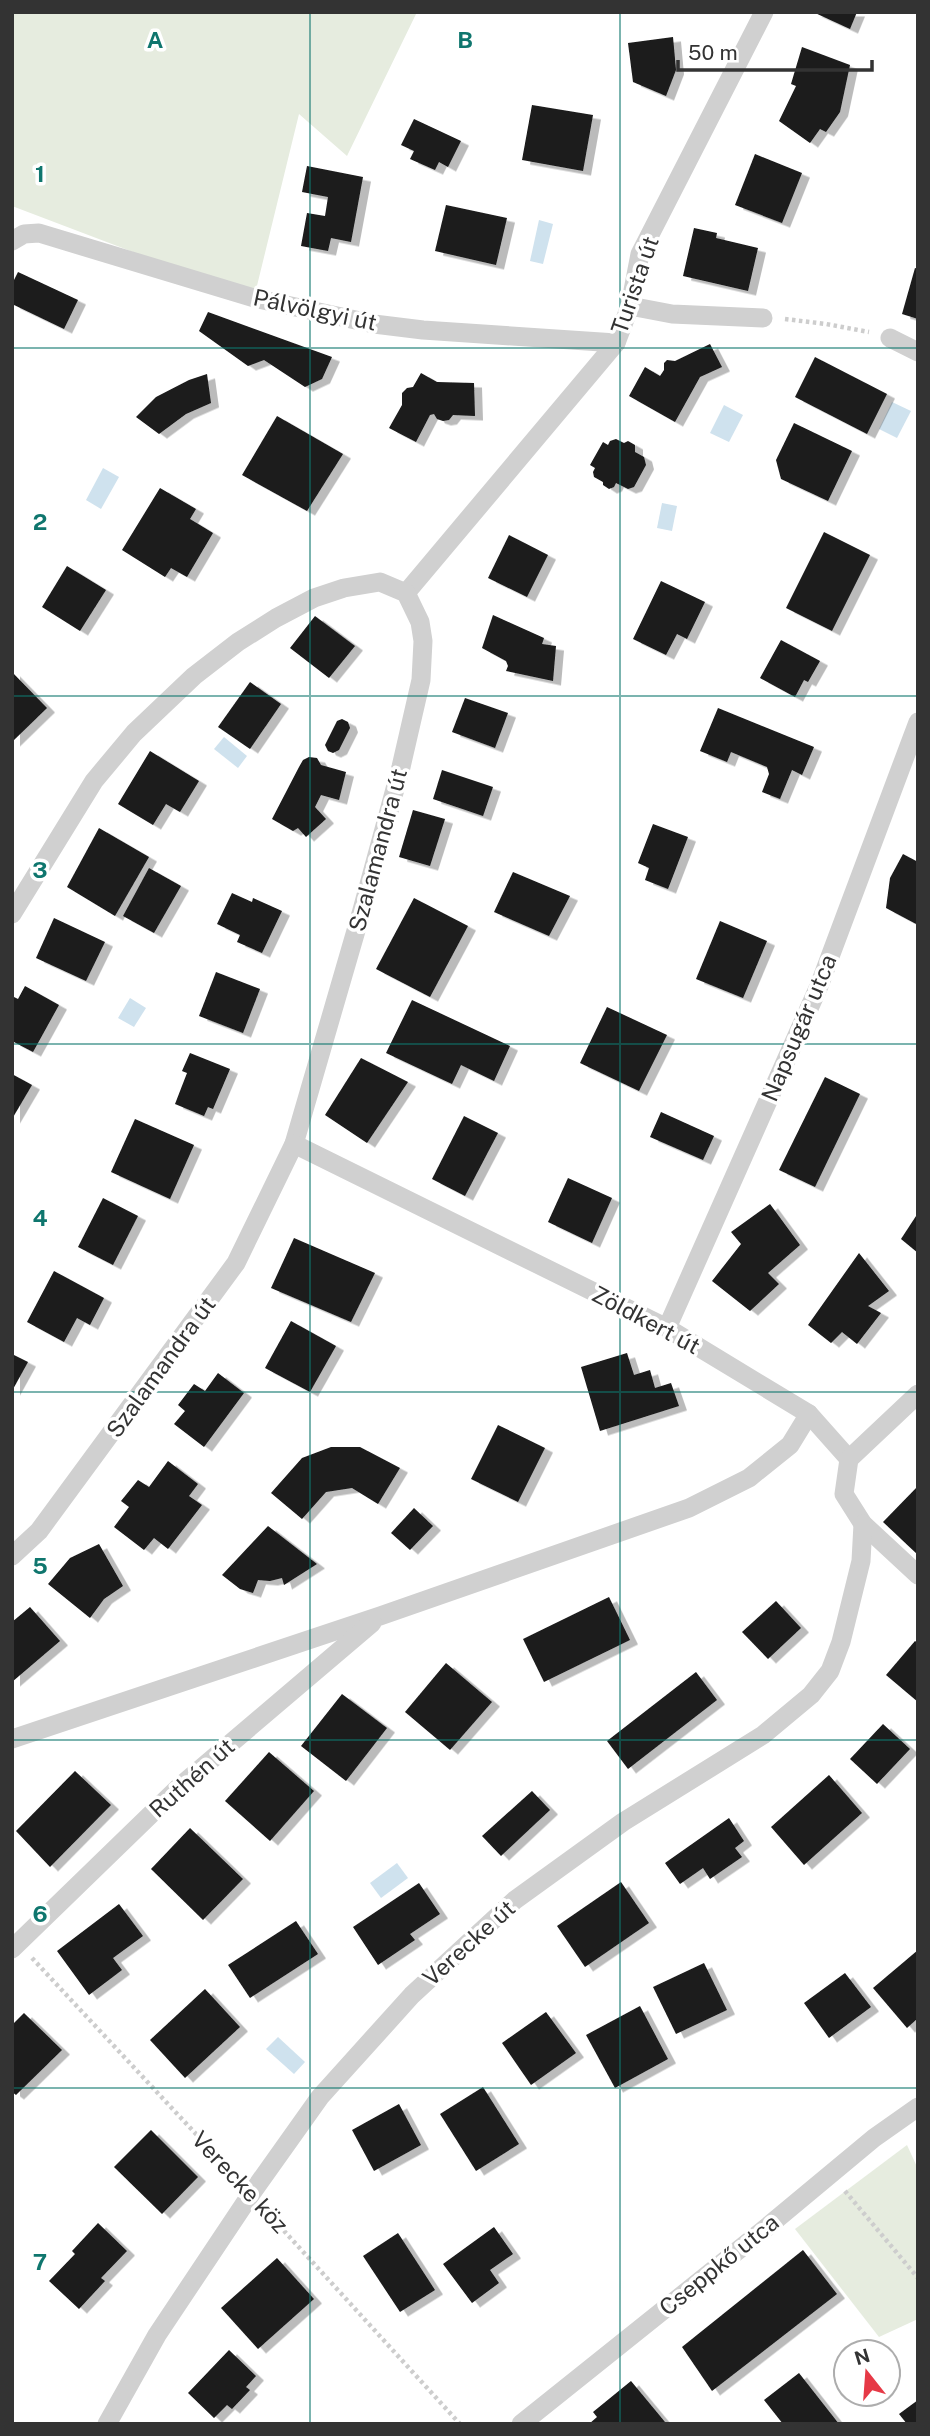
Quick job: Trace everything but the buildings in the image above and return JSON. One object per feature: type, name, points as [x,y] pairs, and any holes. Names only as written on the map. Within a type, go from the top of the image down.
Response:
[{"type":"street","name":"Turista út","points":[[406,593],[616,343],[630,306],[640,254],[764,12]]},
{"type":"street","name":"Pálvölgyi út","points":[[18,237],[39,233],[254,298],[374,324],[423,330],[616,343]]},
{"type":"street","points":[[630,306],[672,314],[763,318]]},
{"type":"street","points":[[890,338],[918,352]]},
{"type":"street","points":[[12,914],[94,781],[134,733],[194,676],[238,642],[314,598],[344,588],[380,582],[406,593]]},
{"type":"street","name":"Szalamandra út","points":[[12,1556],[39,1531],[236,1263],[294,1144],[387,819],[421,680],[423,642],[420,622],[406,593]]},
{"type":"street","name":"Napsugár utca","points":[[667,1328],[820,985],[918,722]]},
{"type":"street","name":"Zöldkert út","points":[[294,1144],[667,1328],[809,1414],[849,1459]]},
{"type":"street","points":[[918,1394],[849,1459],[844,1494],[863,1524],[918,1575]]},
{"type":"street","points":[[12,1739],[380,1616],[689,1508],[750,1478],[790,1445],[809,1414]]},
{"type":"street","name":"Verecke út","points":[[107,2424],[157,2335],[251,2194],[320,2097],[412,1995],[515,1900],[623,1822],[763,1735],[811,1695],[830,1671],[841,1642],[860,1561],[863,1524]]},
{"type":"street","name":"Ruthén út","points":[[15,1946],[178,1788],[380,1616]]},
{"type":"street","name":"Cseppkő utca","points":[[521,2424],[874,2138],[918,2107]]},
{"type":"path","points":[[763,318],[839,326],[890,338]]},
{"type":"path","name":"Verecke köz","points":[[15,1946],[251,2194],[460,2424]]},
{"type":"path","points":[[831,2174],[918,2278]]},
{"type":"shaded area","points":[[12,12],[417,12],[347,156],[299,114],[254,298],[12,206]]},
{"type":"shaded area","points":[[907,2145],[918,2169],[918,2319],[879,2337],[795,2229]]},
{"type":"water","points":[[539,220],[553,224],[543,264],[530,261]]},
{"type":"water","points":[[892,402],[911,411],[897,438],[879,429]]},
{"type":"water","points":[[724,405],[743,415],[729,442],[710,433]]},
{"type":"water","points":[[103,468],[119,477],[101,509],[86,500]]},
{"type":"water","points":[[662,503],[677,506],[672,531],[657,528]]},
{"type":"water","points":[[224,737],[247,756],[238,768],[214,749]]},
{"type":"water","points":[[130,998],[146,1008],[134,1027],[118,1018]]},
{"type":"water","points":[[397,1863],[408,1878],[381,1898],[370,1883]]},
{"type":"water","points":[[278,2037],[305,2062],[294,2074],[266,2049]]}]
